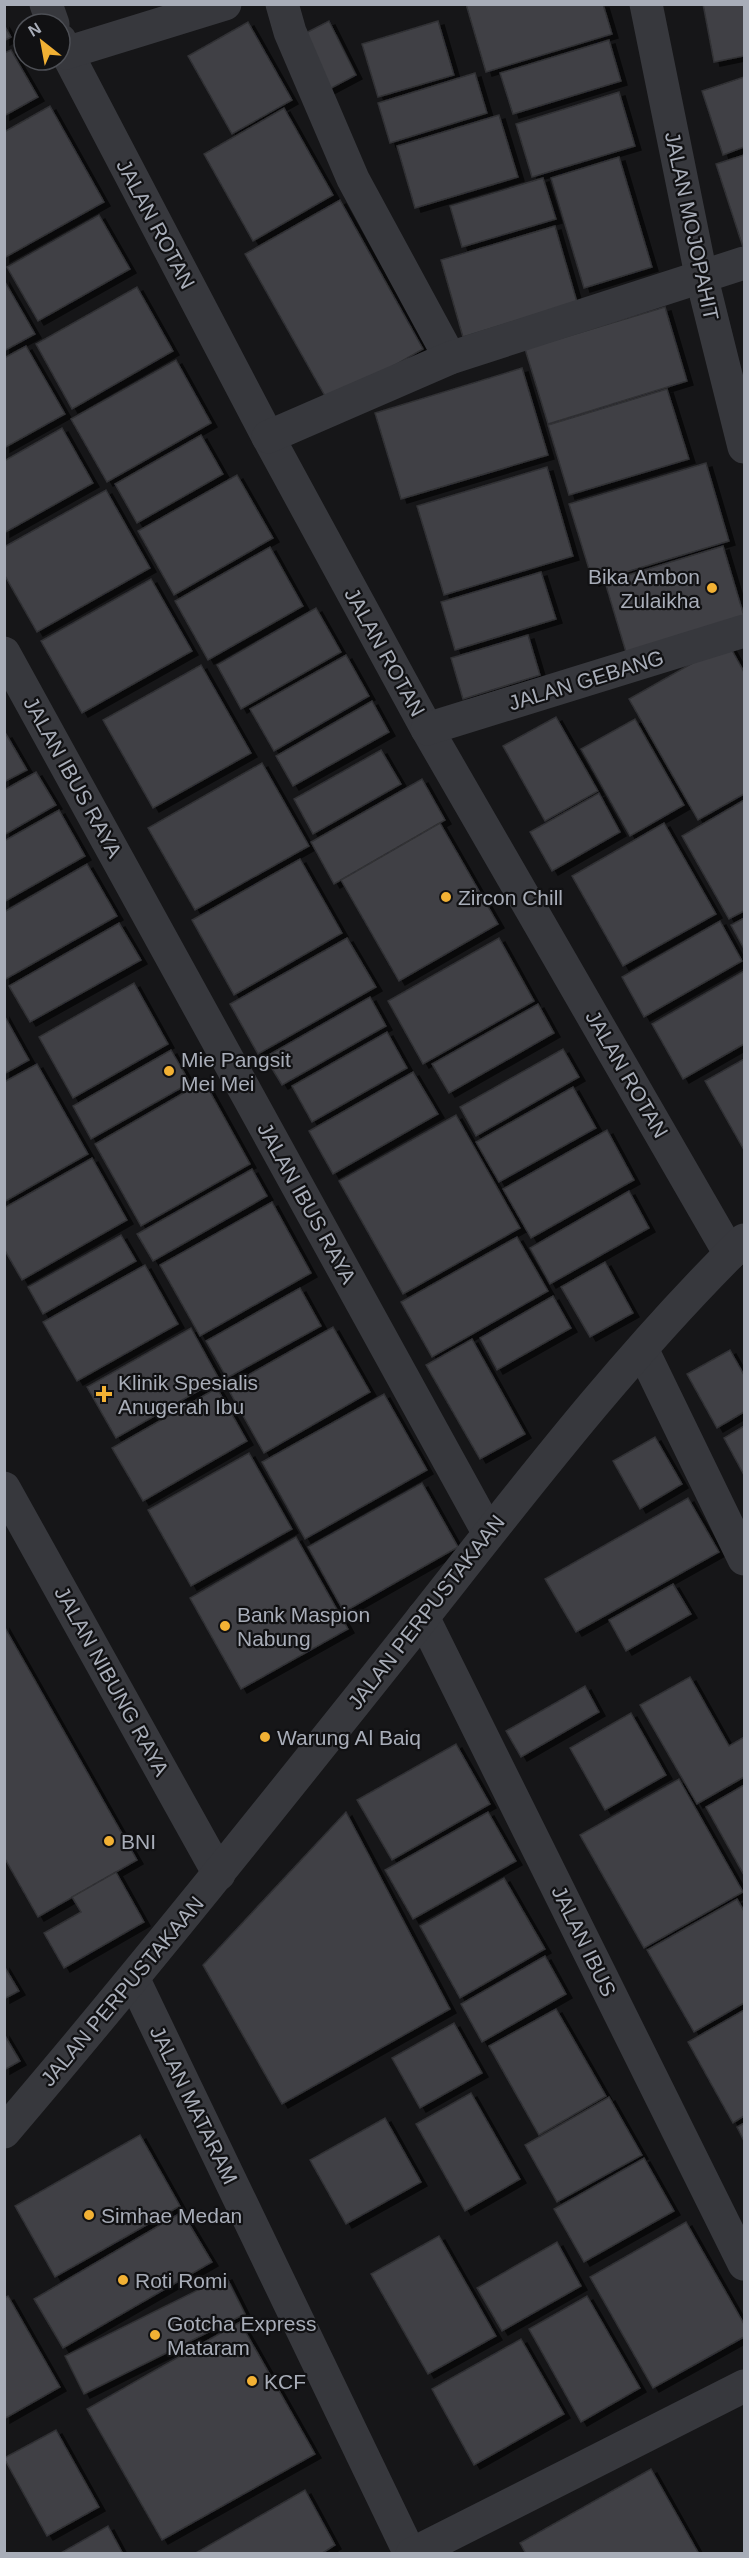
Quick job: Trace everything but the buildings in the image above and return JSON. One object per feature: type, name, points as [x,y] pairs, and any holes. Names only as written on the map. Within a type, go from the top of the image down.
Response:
[{"type":"street","points":[[72,45],[225,4]]},
{"type":"street","points":[[282,4],[290,32],[353,179],[450,358]]},
{"type":"street","name":"JALAN MOJOPAHIT","points":[[646,4],[701,275],[744,447]]},
{"type":"street","name":"JALAN ROTAN","points":[[72,64],[268,436],[427,729],[737,1247]]},
{"type":"street","points":[[268,436],[450,358],[701,275],[744,263]]},
{"type":"street","name":"JALAN GEBANG","points":[[427,729],[744,632]]},
{"type":"street","name":"JALAN IBUS RAYA","points":[[4,653],[488,1532]]},
{"type":"street","name":"JALAN PERPUSTAKAAN","points":[[4,2132],[134,1980],[488,1532],[642,1349],[737,1247]]},
{"type":"street","points":[[642,1349],[744,1558]]},
{"type":"street","name":"JALAN NIBUNG RAYA","points":[[4,1488],[219,1874]]},
{"type":"street","name":"JALAN IBUS","points":[[423,1617],[744,2264]]},
{"type":"street","name":"JALAN MATARAM","points":[[134,1980],[411,2553]]},
{"type":"street","points":[[411,2553],[744,2386]]},
{"type":"place","name":"Bika Ambon Zulaikha","points":[[712,588]]},
{"type":"place","name":"Zircon Chill","points":[[446,897]]},
{"type":"place","name":"Mie Pangsit Mei Mei","points":[[169,1071]]},
{"type":"place","name":"Klinik Spesialis Anugerah Ibu","points":[[104,1394]]},
{"type":"place","name":"Bank Maspion Nabung","points":[[225,1626]]},
{"type":"place","name":"Warung Al Baiq","points":[[265,1737]]},
{"type":"place","name":"BNI","points":[[109,1841]]},
{"type":"place","name":"Simhae Medan","points":[[89,2215]]},
{"type":"place","name":"Roti Romi","points":[[123,2280]]},
{"type":"place","name":"Gotcha Express Mataram","points":[[155,2335]]},
{"type":"place","name":"KCF","points":[[252,2381]]}]
